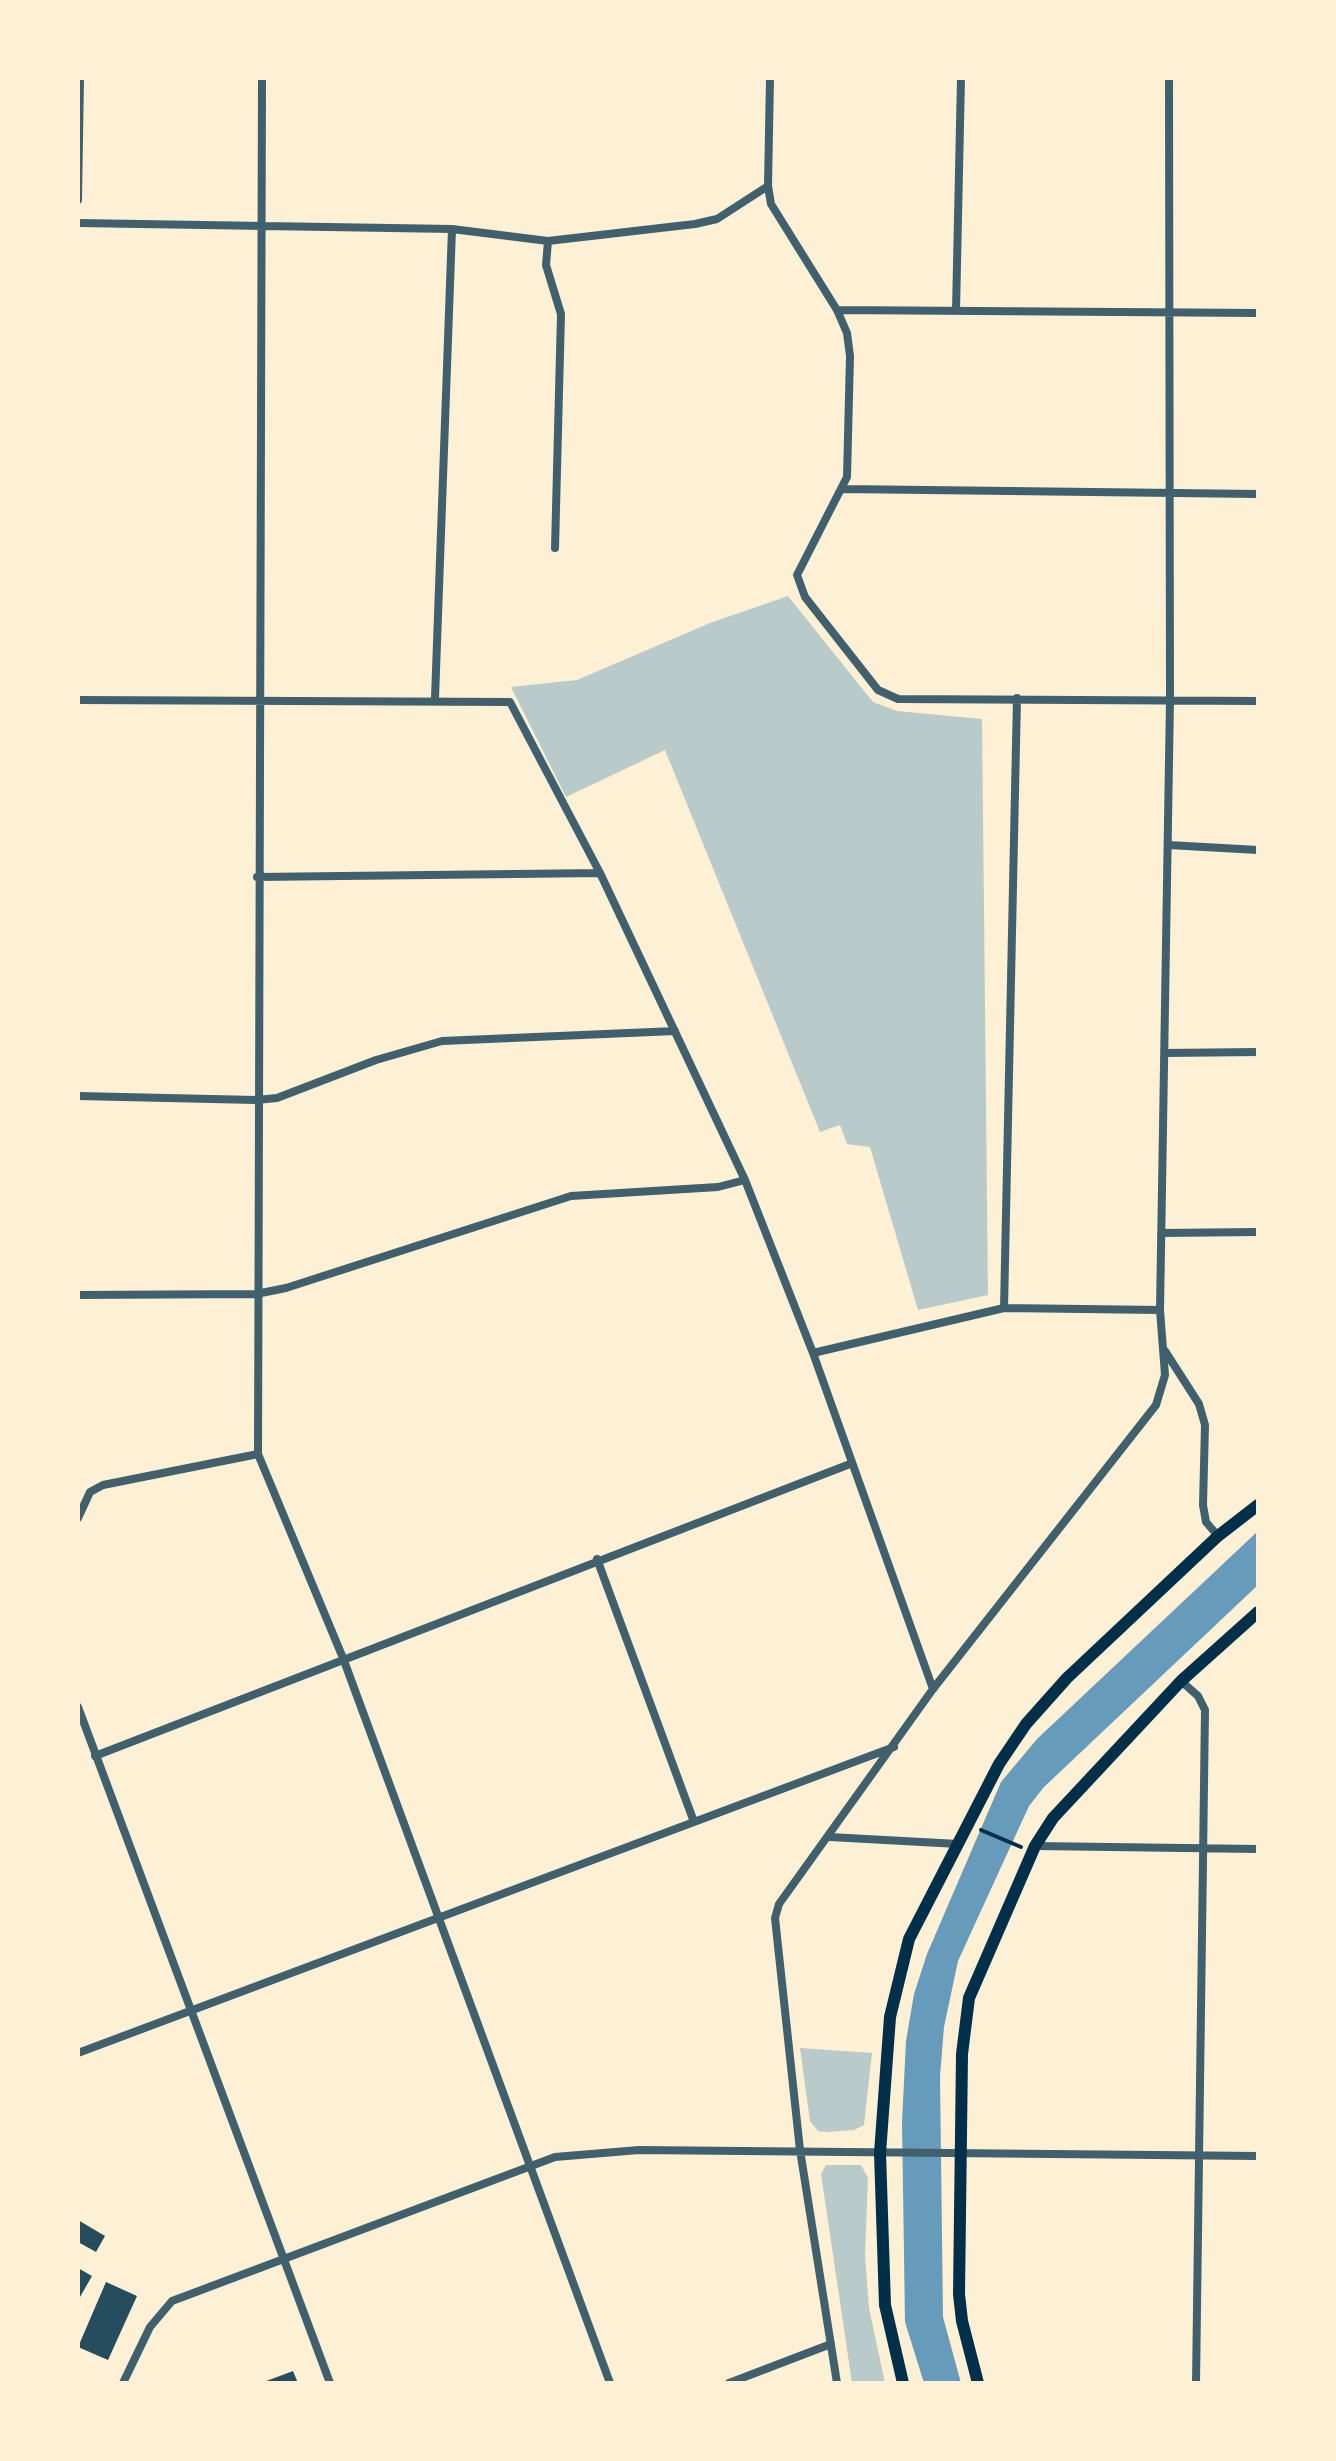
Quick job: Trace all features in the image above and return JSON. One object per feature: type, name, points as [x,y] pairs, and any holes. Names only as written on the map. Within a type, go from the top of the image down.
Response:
[{"type":"main road","points":[[903,2383],[885,2305],[885,2152],[890,2017],[902,1958],[1011,1744],[1047,1699],[1218,1536],[1258,1505]]},
{"type":"main road","points":[[978,2383],[965,2334],[959,2294],[953,2152],[969,1998],[1034,1849],[1068,1800],[1181,1681],[1258,1612]]},
{"type":"street","points":[[78,200],[80,78]]},
{"type":"street","points":[[262,78],[256,1100],[258,1454],[343,1658],[610,2383]]},
{"type":"street","points":[[770,78],[768,186],[777,219],[837,310],[847,333],[850,356],[850,462],[843,489],[797,575],[799,589],[878,690],[898,699],[1258,701]]},
{"type":"street","points":[[956,311],[961,78]]},
{"type":"street","points":[[837,2383],[800,2150],[775,1918],[779,1904],[830,1837],[933,1689],[1156,1405],[1165,1375],[1160,1310],[1170,700],[1169,78]]},
{"type":"street","points":[[78,223],[452,229],[548,241],[717,219],[768,186]]},
{"type":"street","points":[[435,698],[452,229]]},
{"type":"street","points":[[548,241],[546,265],[561,314],[555,548]]},
{"type":"street","points":[[837,310],[1258,313]]},
{"type":"street","points":[[843,489],[1258,494]]},
{"type":"street","points":[[78,700],[435,698],[510,702],[600,873],[745,1180],[813,1353],[850,1464],[933,1689]]},
{"type":"street","points":[[1004,1308],[1017,698]]},
{"type":"street","points":[[1168,845],[1258,850]]},
{"type":"street","points":[[257,877],[600,873]]},
{"type":"street","points":[[78,1096],[277,1098],[376,1060],[442,1041],[675,1031]]},
{"type":"street","points":[[1165,1053],[1258,1052]]},
{"type":"street","points":[[78,1295],[256,1294],[286,1288],[571,1196],[718,1187],[745,1180]]},
{"type":"street","points":[[1161,1233],[1258,1232]]},
{"type":"street","points":[[813,1353],[1004,1308],[1160,1310]]},
{"type":"street","points":[[1164,1350],[1199,1404],[1205,1425],[1203,1505],[1206,1522],[1218,1536]]},
{"type":"street","points":[[78,1518],[90,1492],[103,1485],[258,1454]]},
{"type":"street","points":[[95,1756],[597,1559],[850,1464]]},
{"type":"street","points":[[597,1559],[694,1822]]},
{"type":"street","points":[[1181,1681],[1198,1696],[1205,1710],[1196,2383]]},
{"type":"street","points":[[78,1707],[330,2383]]},
{"type":"street","points":[[78,2053],[894,1747]]},
{"type":"street","points":[[830,1837],[958,1844]]},
{"type":"street","points":[[1034,1849],[1258,1849]]},
{"type":"street","points":[[123,2383],[150,2327],[172,2301],[555,2157],[639,2150],[1258,2156]]},
{"type":"street","points":[[729,2383],[831,2344]]},
{"type":"path","points":[[968,1824],[1034,1849]]},
{"type":"shaded area","points":[[788,596],[873,702],[897,711],[982,719],[988,1295],[918,1310],[870,1147],[847,1144],[840,1125],[820,1132],[665,750],[566,797],[511,687],[577,680],[710,623]]},
{"type":"shaded area","points":[[800,2048],[872,2053],[864,2125],[854,2130],[818,2131],[810,2121]]},
{"type":"shaded area","points":[[826,2165],[861,2165],[868,2178],[865,2255],[869,2308],[885,2383],[852,2383],[821,2174]]},
{"type":"water","points":[[1258,1531],[1258,1585],[1044,1787],[1029,1806],[958,1961],[944,2027],[940,2076],[943,2317],[961,2383],[924,2383],[905,2322],[902,2122],[906,2041],[914,1994],[927,1954],[1001,1782],[1037,1739]]},
{"type":"building","points":[[78,2220],[105,2236],[96,2252],[78,2242]]},
{"type":"building","points":[[78,2268],[92,2276],[80,2297],[78,2296]]},
{"type":"building","points":[[106,2282],[137,2296],[108,2360],[78,2347]]},
{"type":"building","points":[[293,2371],[298,2383],[261,2383]]}]
